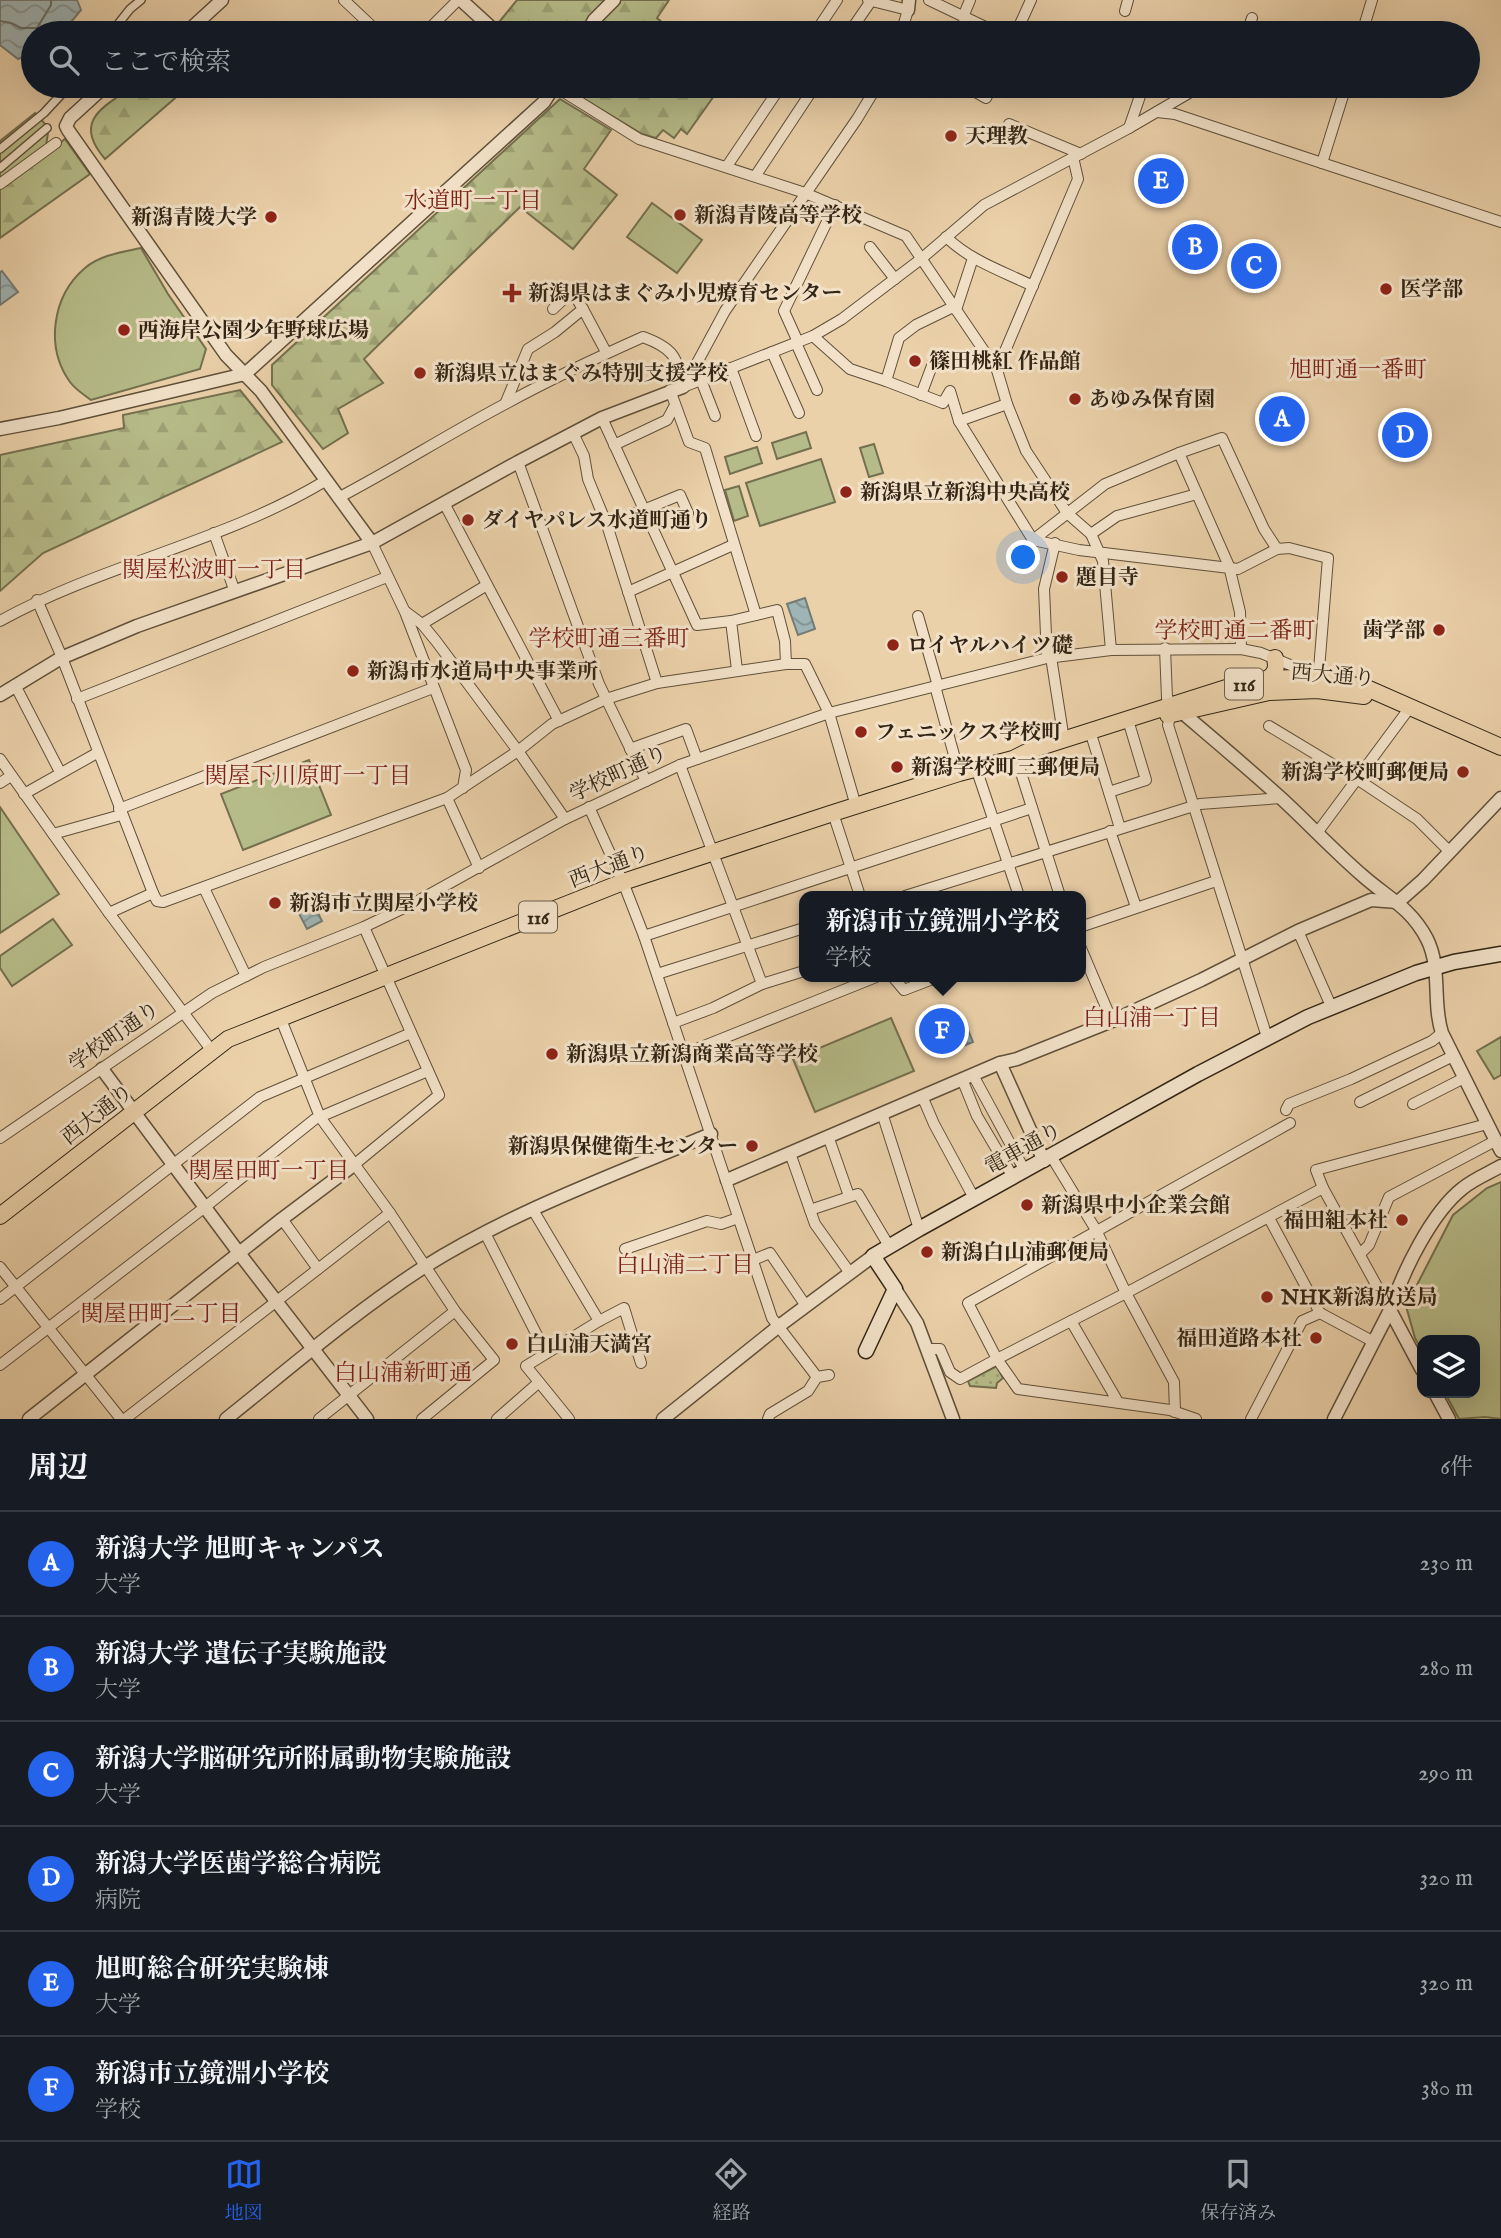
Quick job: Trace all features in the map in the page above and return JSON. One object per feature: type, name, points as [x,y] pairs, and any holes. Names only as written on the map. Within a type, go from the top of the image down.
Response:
[{"type":"highway","points":[[1267,679],[1274,675],[1275,659]]},
{"type":"highway","name":"西大通り","points":[[1175,710],[1229,687],[1267,679],[1370,689],[1501,747]]},
{"type":"highway","name":"西大通り","points":[[0,1216],[228,1039],[279,1017],[623,882],[713,851],[1128,720],[1318,684]]},
{"type":"main road","name":"電車通り","points":[[873,1256],[1267,1037],[1331,1006],[1435,967],[1501,954]]},
{"type":"main road","points":[[866,1351],[895,1289],[873,1256]]},
{"type":"street","points":[[120,21],[141,0]]},
{"type":"street","points":[[199,21],[222,0]]},
{"type":"street","points":[[344,0],[366,21]]},
{"type":"street","points":[[438,21],[460,0],[484,21]]},
{"type":"street","points":[[593,21],[614,0]]},
{"type":"street","points":[[823,21],[837,0]]},
{"type":"street","points":[[856,21],[869,0],[908,5]]},
{"type":"street","points":[[929,0],[972,21]]},
{"type":"street","points":[[963,17],[970,0]]},
{"type":"street","points":[[1021,21],[1031,0]]},
{"type":"street","points":[[1125,11],[1128,0]]},
{"type":"street","points":[[1366,21],[1372,0]]},
{"type":"street","points":[[0,149],[58,98]]},
{"type":"street","points":[[92,98],[70,118],[66,126],[68,130],[226,355],[261,391],[372,544],[405,612],[466,770],[463,788]]},
{"type":"street","points":[[0,429],[60,418],[245,374],[546,98]]},
{"type":"street","points":[[573,98],[639,139],[805,192],[906,236],[997,370],[1026,451],[1067,513],[1091,534],[1103,561],[1111,650]]},
{"type":"street","points":[[727,166],[772,98]]},
{"type":"street","points":[[756,175],[807,98]]},
{"type":"street","points":[[684,387],[725,311],[870,98]]},
{"type":"street","points":[[1129,128],[1139,98]]},
{"type":"street","points":[[0,695],[61,658],[137,626],[372,544],[517,461],[602,418],[813,336],[895,279],[984,205],[1181,98]]},
{"type":"street","points":[[1322,163],[1342,98]]},
{"type":"street","points":[[1157,112],[1175,114],[1501,222]]},
{"type":"street","points":[[1009,124],[1077,156]]},
{"type":"street","points":[[0,168],[47,128]]},
{"type":"street","points":[[0,184],[56,143]]},
{"type":"street","points":[[997,370],[1078,179],[1077,156]]},
{"type":"street","points":[[817,390],[784,311],[835,205]]},
{"type":"street","points":[[946,237],[962,252],[1032,286]]},
{"type":"street","points":[[870,247],[895,279]]},
{"type":"street","points":[[886,381],[900,338],[916,325],[955,309],[973,258]]},
{"type":"street","points":[[553,309],[572,291],[606,352]]},
{"type":"street","points":[[506,403],[528,349],[583,310]]},
{"type":"street","points":[[813,336],[850,369],[943,403],[950,391],[959,421],[1033,540]]},
{"type":"street","points":[[338,498],[506,403],[606,352],[643,337],[667,347],[680,368],[684,387]]},
{"type":"street","points":[[772,352],[799,413]]},
{"type":"street","points":[[921,394],[933,363]]},
{"type":"street","points":[[732,368],[756,436]]},
{"type":"street","points":[[701,380],[715,416]]},
{"type":"street","points":[[670,390],[689,442],[705,448],[756,615]]},
{"type":"street","points":[[959,421],[1007,404]]},
{"type":"street","points":[[614,445],[667,420],[675,405]]},
{"type":"street","points":[[602,418],[696,625],[731,621],[777,610],[785,641],[786,664]]},
{"type":"street","points":[[573,433],[584,456],[588,479],[607,525],[657,683]]},
{"type":"street","points":[[1033,540],[1105,484],[1223,438],[1264,529],[1277,549]]},
{"type":"street","points":[[1180,453],[1229,566],[1240,612],[1241,649]]},
{"type":"street","points":[[517,461],[606,699],[646,781]]},
{"type":"street","points":[[0,621],[37,600],[214,533],[325,481]]},
{"type":"street","points":[[1091,534],[1117,516],[1197,494]]},
{"type":"street","points":[[607,525],[680,495],[688,513]]},
{"type":"street","points":[[444,503],[559,721]]},
{"type":"street","points":[[214,533],[235,592]]},
{"type":"street","points":[[1033,540],[1100,553],[1238,569],[1277,549],[1289,548],[1328,558],[1318,684]]},
{"type":"street","points":[[1055,543],[1044,589],[1049,657],[1064,740]]},
{"type":"street","points":[[628,592],[733,545]]},
{"type":"street","points":[[77,699],[387,577]]},
{"type":"street","points":[[422,624],[487,584]]},
{"type":"street","points":[[37,600],[157,901],[163,902],[204,888],[447,798],[559,721],[606,699],[657,683],[737,670],[805,664],[829,713],[856,806]]},
{"type":"street","points":[[405,612],[422,624],[518,751],[565,819]]},
{"type":"street","points":[[918,616],[959,773]]},
{"type":"street","points":[[731,621],[737,670]]},
{"type":"street","points":[[1165,648],[1167,698],[1175,710],[1281,798],[1364,877],[1398,902],[1426,937],[1435,967],[1437,1013],[1442,1033],[1498,1146],[1389,1197],[1369,1245],[1360,1254]]},
{"type":"street","name":"学校町通り","points":[[0,1138],[181,1012],[246,976],[365,927],[479,868],[565,819],[680,765],[829,713],[1049,657],[1111,650],[1241,649],[1275,659],[1318,684]]},
{"type":"street","points":[[15,685],[60,772]]},
{"type":"street","points":[[53,834],[120,812],[433,688]]},
{"type":"street","points":[[1317,833],[1411,706]]},
{"type":"street","points":[[1175,710],[1167,725],[1267,1037]]},
{"type":"street","points":[[1109,792],[1146,780],[1128,720]]},
{"type":"street","points":[[1269,726],[1417,819],[1449,851]]},
{"type":"street","points":[[630,749],[687,729],[697,760]]},
{"type":"street","points":[[1090,732],[1109,792],[1115,829],[1136,907]]},
{"type":"street","points":[[24,794],[97,753]]},
{"type":"street","points":[[1016,757],[1058,891]]},
{"type":"street","points":[[0,759],[108,913],[212,1051]]},
{"type":"street","points":[[680,765],[762,984]]},
{"type":"street","points":[[976,768],[1017,891]]},
{"type":"street","points":[[0,783],[11,776]]},
{"type":"street","points":[[447,798],[479,868]]},
{"type":"street","points":[[921,891],[1192,806],[1281,798]]},
{"type":"street","points":[[727,1180],[1000,1063],[1017,1059],[1112,1021],[1298,931],[1371,900],[1398,902],[1423,880],[1501,798]]},
{"type":"street","points":[[589,807],[623,882],[657,974],[772,1318],[817,1377]]},
{"type":"street","points":[[643,936],[1032,808]]},
{"type":"street","points":[[834,813],[858,891]]},
{"type":"street","points":[[1086,925],[1216,881]]},
{"type":"street","points":[[204,888],[246,976]]},
{"type":"street","points":[[108,913],[153,893]]},
{"type":"street","points":[[29,1419],[355,1164],[439,1094],[365,927]]},
{"type":"street","points":[[657,974],[799,930]]},
{"type":"street","points":[[1298,931],[1331,1006]]},
{"type":"street","points":[[1086,960],[1112,1021]]},
{"type":"street","points":[[673,1023],[713,1008],[762,984],[799,973]]},
{"type":"street","points":[[684,1054],[864,982]]},
{"type":"street","points":[[897,982],[904,990],[925,982]]},
{"type":"street","points":[[279,1017],[320,1117],[390,1213],[455,1311],[494,1360],[422,1419]]},
{"type":"street","points":[[0,1299],[260,1097],[411,1033]]},
{"type":"street","points":[[1286,1110],[1289,1104],[1363,1074],[1432,1041],[1442,1033]]},
{"type":"street","points":[[1360,1102],[1453,1056]]},
{"type":"street","points":[[1000,1063],[1047,1158],[1096,1230],[1174,1382],[1175,1412]]},
{"type":"street","points":[[102,1069],[239,1254],[367,1419]]},
{"type":"street","points":[[0,1365],[315,1119],[428,1071]]},
{"type":"street","points":[[967,1077],[977,1116],[1019,1174]]},
{"type":"street","points":[[1413,1104],[1464,1078]]},
{"type":"street","points":[[922,1096],[974,1198]]},
{"type":"street","points":[[882,1113],[919,1229]]},
{"type":"street","points":[[1196,1419],[1175,1412],[1118,1402],[1018,1390],[997,1359],[968,1303],[1290,1123]]},
{"type":"street","points":[[1417,1361],[1315,1170],[1487,1124]]},
{"type":"street","points":[[226,1419],[367,1306],[426,1266],[533,1210],[711,1134]]},
{"type":"street","points":[[828,1136],[849,1196]]},
{"type":"street","points":[[790,1153],[815,1224],[850,1273]]},
{"type":"street","points":[[1334,1419],[1430,1224],[1464,1186],[1501,1166]]},
{"type":"street","points":[[929,1349],[940,1349],[950,1372],[960,1379],[1323,1188]]},
{"type":"street","points":[[810,1210],[858,1194],[890,1246]]},
{"type":"street","points":[[533,1210],[599,1321]]},
{"type":"street","points":[[0,1268],[123,1419],[390,1213]]},
{"type":"street","points":[[625,1248],[706,1221],[721,1224],[738,1218]]},
{"type":"street","points":[[1269,1218],[1320,1312],[1374,1342]]},
{"type":"street","points":[[282,1219],[318,1269]]},
{"type":"street","points":[[485,1233],[545,1353]]},
{"type":"street","points":[[753,1260],[770,1253],[806,1306]]},
{"type":"street","name":"電車通り","points":[[663,1419],[779,1326],[873,1256]]},
{"type":"street","points":[[895,1289],[917,1323],[929,1349],[953,1419]]},
{"type":"street","points":[[569,1419],[526,1366],[624,1308],[641,1363]]},
{"type":"street","points":[[319,1419],[455,1311]]},
{"type":"street","points":[[1251,1419],[1302,1321],[1320,1312]]},
{"type":"street","points":[[1071,1321],[1118,1402]]},
{"type":"street","points":[[768,1419],[770,1414],[808,1391],[817,1377],[829,1375]]},
{"type":"street","points":[[497,1419],[538,1383]]},
{"type":"street","points":[[1438,1398],[1449,1419]]},
{"type":"green space","points":[[517,0],[609,0],[591,21],[500,21]]},
{"type":"green space","points":[[618,0],[669,0],[657,18],[661,21],[599,21]]},
{"type":"green space","points":[[116,98],[175,98],[105,159],[91,135],[92,125],[102,108]]},
{"type":"green space","points":[[583,98],[712,98],[687,134],[681,129],[674,138],[663,130],[656,138],[642,134]]},
{"type":"green space","points":[[560,99],[611,130],[584,169],[617,195],[573,249],[520,207],[364,359],[383,383],[338,409],[348,433],[323,449],[272,385],[272,365]]},
{"type":"green space","points":[[35,113],[47,126],[46,146],[0,179],[0,141]]},
{"type":"green space","points":[[65,139],[90,174],[0,238],[0,189]]},
{"type":"green space","points":[[652,203],[702,240],[677,273],[627,237]]},
{"type":"green space","name":"西海岸公園少年野球広場","points":[[141,248],[168,294],[206,349],[200,369],[91,400],[72,385],[62,368],[55,338],[59,307],[65,293],[85,268],[111,255]]},
{"type":"green space","points":[[240,390],[282,442],[43,553],[0,591],[0,455],[124,428],[123,415]]},
{"type":"green space","points":[[806,432],[811,448],[777,459],[772,443]]},
{"type":"green space","points":[[874,444],[883,473],[869,477],[860,448]]},
{"type":"green space","points":[[757,447],[762,463],[730,474],[725,457]]},
{"type":"green space","points":[[821,459],[835,502],[760,526],[746,483]]},
{"type":"green space","points":[[739,486],[748,516],[734,521],[725,490]]},
{"type":"green space","points":[[309,760],[331,815],[243,850],[221,794]]},
{"type":"green space","points":[[0,807],[59,894],[0,933]]},
{"type":"green space","points":[[53,919],[72,945],[12,986],[0,968],[0,956]]},
{"type":"green space","points":[[891,1018],[914,1071],[815,1112],[793,1059]]},
{"type":"green space","points":[[1501,1037],[1501,1075],[1494,1079],[1477,1051]]},
{"type":"green space","points":[[1501,1182],[1501,1419],[1459,1419],[1448,1398],[1480,1398],[1480,1335],[1417,1335],[1417,1342],[1406,1306],[1453,1215],[1487,1188]]},
{"type":"green space","points":[[997,1366],[1003,1378],[996,1388],[970,1386],[968,1381]]},
{"type":"water","points":[[0,0],[77,0],[81,10],[72,21],[21,21],[21,58],[18,59],[0,45]]},
{"type":"water","points":[[2,271],[18,292],[0,305],[0,272]]},
{"type":"water","points":[[805,598],[815,629],[798,635],[787,604]]},
{"type":"water","points":[[308,893],[322,921],[307,929],[292,900]]},
{"type":"water","points":[[968,1030],[973,1042],[944,1054],[939,1043]]},
{"type":"place","name":"天理教","points":[[951,136]]},
{"type":"place","name":"旭町総合研究実験棟","points":[[1161,181]]},
{"type":"place","name":"新潟青陵高等学校","points":[[680,215]]},
{"type":"place","name":"新潟青陵大学","points":[[271,217]]},
{"type":"place","name":"新潟大学 遺伝子実験施設","points":[[1195,247]]},
{"type":"place","name":"新潟大学脳研究所附属動物実験施設","points":[[1254,266]]},
{"type":"place","name":"医学部","points":[[1386,289]]},
{"type":"place","name":"新潟県はまぐみ小児療育センター","points":[[512,293]]},
{"type":"place","name":"西海岸公園少年野球広場","points":[[124,330]]},
{"type":"place","name":"篠田桃紅 作品館","points":[[915,361]]},
{"type":"place","name":"新潟県立はまぐみ特別支援学校","points":[[420,373]]},
{"type":"place","name":"あゆみ保育園","points":[[1075,399]]},
{"type":"place","name":"新潟大学 旭町キャンパス","points":[[1282,419]]},
{"type":"place","name":"新潟大学医歯学総合病院","points":[[1405,435]]},
{"type":"place","name":"新潟県立新潟中央高校","points":[[846,492]]},
{"type":"place","name":"ダイヤパレス水道町通り","points":[[468,520]]},
{"type":"place","name":"題目寺","points":[[1062,577]]},
{"type":"place","name":"歯学部","points":[[1439,630]]},
{"type":"place","name":"ロイヤルハイツ礎","points":[[893,645]]},
{"type":"place","name":"新潟市水道局中央事業所","points":[[353,671]]},
{"type":"place","name":"フェニックス学校町","points":[[861,732]]},
{"type":"place","name":"新潟学校町三郵便局","points":[[897,767]]},
{"type":"place","name":"新潟学校町郵便局","points":[[1463,772]]},
{"type":"place","name":"新潟市立関屋小学校","points":[[275,903]]},
{"type":"place","name":"新潟市立鏡淵小学校","points":[[942,1031]]},
{"type":"place","name":"新潟県立新潟商業高等学校","points":[[552,1054]]},
{"type":"place","name":"新潟県保健衛生センター","points":[[752,1146]]},
{"type":"place","name":"新潟県中小企業会館","points":[[1027,1205]]},
{"type":"place","name":"福田組本社","points":[[1402,1220]]},
{"type":"place","name":"新潟白山浦郵便局","points":[[927,1252]]},
{"type":"place","name":"NHK新潟放送局","points":[[1267,1297]]},
{"type":"place","name":"福田道路本社","points":[[1316,1338]]},
{"type":"place","name":"白山浦天満宮","points":[[512,1344]]},
{"type":"district","name":"水道町一丁目","points":[[473,200]]},
{"type":"district","name":"旭町通一番町","points":[[1358,369]]},
{"type":"district","name":"関屋松波町一丁目","points":[[214,569]]},
{"type":"district","name":"学校町通二番町","points":[[1235,630]]},
{"type":"district","name":"学校町通三番町","points":[[609,638]]},
{"type":"district","name":"関屋下川原町一丁目","points":[[308,775]]},
{"type":"district","name":"白山浦一丁目","points":[[1152,1017]]},
{"type":"district","name":"関屋田町一丁目","points":[[269,1170]]},
{"type":"district","name":"白山浦二丁目","points":[[685,1264]]},
{"type":"district","name":"関屋田町二丁目","points":[[161,1313]]},
{"type":"district","name":"白山浦新町通","points":[[403,1372]]}]
